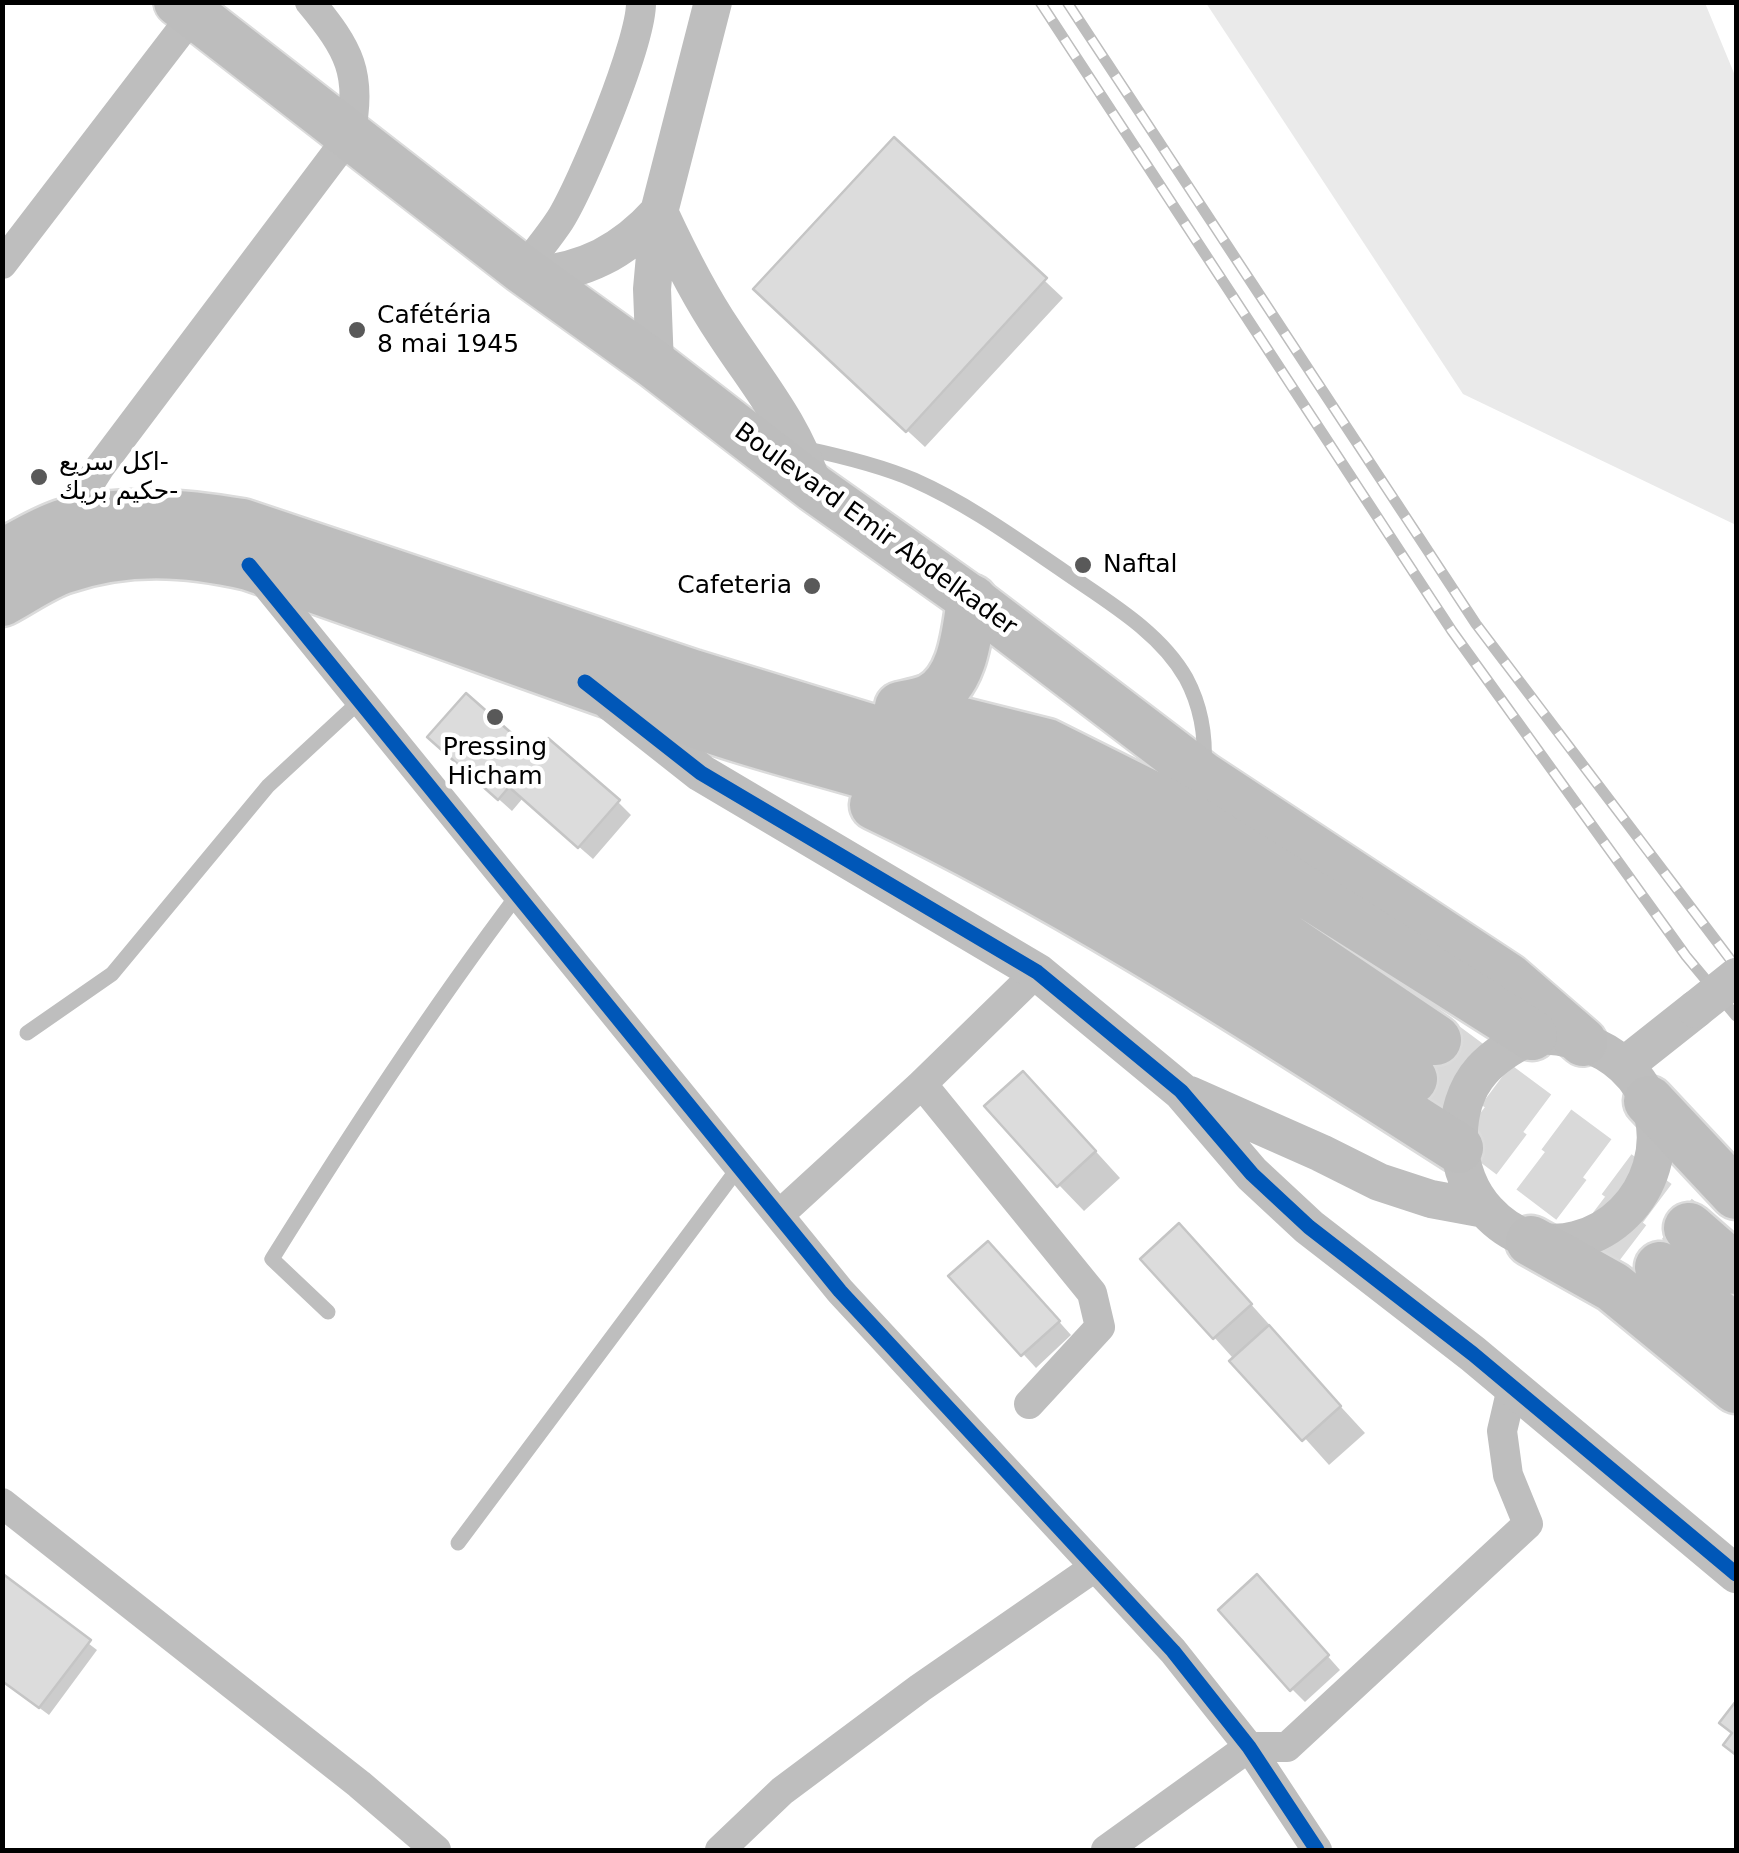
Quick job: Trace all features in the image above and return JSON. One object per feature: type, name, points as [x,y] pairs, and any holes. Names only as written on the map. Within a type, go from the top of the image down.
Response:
[{"type":"highway","points":[[2,554],[63,525],[131,514],[182,514],[242,524],[964,758],[1067,801],[1160,853],[1424,1059],[1172,919],[1078,861],[1006,824],[841,764],[717,730],[250,564],[164,551],[120,554],[62,569],[2,601]]},
{"type":"highway","points":[[900,707],[933,698],[949,680],[963,656],[972,600]]},
{"type":"highway","points":[[786,703],[900,707],[1047,744],[1165,803],[1532,1036]]},
{"type":"highway","points":[[717,730],[966,848],[1081,912],[1458,1148]]},
{"type":"highway","points":[[1636,1084],[1736,1194]]},
{"type":"highway","points":[[1531,1241],[1613,1286],[1736,1388]]},
{"type":"highway","points":[[1736,1269],[1674,1247],[1736,1331]]},
{"type":"main road","name":"Boulevard Emir Abdelkader","points":[[186,8],[527,273],[655,366],[807,468],[1203,776],[1508,976],[1583,1042]]},
{"type":"street","points":[[63,525],[100,467],[350,134],[356,105],[354,66],[310,2]]},
{"type":"street","points":[[527,273],[561,218],[592,150],[624,69],[641,2]]},
{"type":"street","points":[[655,366],[652,289],[659,212],[713,2]]},
{"type":"street","points":[[2,264],[186,8]]},
{"type":"street","points":[[527,273],[560,273],[616,252],[640,234],[659,212]]},
{"type":"street","points":[[659,212],[685,268],[784,419],[807,468]]},
{"type":"street","points":[[250,564],[840,1290],[1173,1652],[1249,1747],[1318,1850]]},
{"type":"street","points":[[586,682],[701,773],[1037,972],[1181,1091],[1252,1174],[1309,1227],[1512,1388],[1736,1574]]},
{"type":"street","points":[[779,1216],[1037,972]]},
{"type":"street","points":[[1636,1084],[1696,1008],[1736,977]]},
{"type":"street","points":[[1532,1036],[1583,1042],[1605,1052],[1636,1084],[1656,1133],[1654,1165],[1642,1194],[1621,1218],[1594,1236],[1563,1243],[1531,1241],[1506,1228],[1470,1189],[1458,1148],[1460,1124],[1479,1072],[1501,1052],[1532,1036]]},
{"type":"street","points":[[922,1084],[1092,1293],[1100,1327],[1029,1404]]},
{"type":"street","points":[[1181,1091],[1379,1182],[1431,1199],[1485,1209]]},
{"type":"street","points":[[1106,1850],[1249,1747],[1286,1747],[1528,1524],[1508,1474],[1502,1430],[1512,1388]]},
{"type":"street","points":[[2,1504],[360,1784],[436,1850]]},
{"type":"street","points":[[720,1850],[782,1791],[920,1688],[1095,1567]]},
{"type":"lane","points":[[807,468],[875,466],[946,496],[980,514],[1101,597],[1151,636],[1185,676],[1203,724],[1203,776]]},
{"type":"lane","points":[[27,1033],[112,974],[268,786],[360,700]]},
{"type":"lane","points":[[328,1312],[272,1260],[369,1105],[519,893]]},
{"type":"lane","points":[[458,1542],[739,1167]]},
{"type":"shaded area","points":[[1206,3],[1705,3],[1736,78],[1736,525],[1463,394]]},
{"type":"building","points":[[894,137],[1047,278],[906,432],[753,289]]},
{"type":"building","points":[[466,693],[534,753],[548,738],[620,800],[578,848],[509,787],[498,800],[427,737]]},
{"type":"building","points":[[1023,1071],[1096,1151],[1057,1187],[984,1106]]},
{"type":"building","points":[[1179,1223],[1252,1304],[1213,1339],[1140,1259]]},
{"type":"building","points":[[988,1241],[1060,1321],[1021,1356],[948,1276]]},
{"type":"building","points":[[1269,1325],[1341,1406],[1302,1441],[1229,1361]]},
{"type":"building","points":[[3,1574],[91,1640],[39,1708],[2,1681]]},
{"type":"building","points":[[1257,1574],[1329,1655],[1290,1691],[1218,1610]]},
{"type":"building","points":[[1736,1701],[1736,1755],[1723,1745],[1732,1733],[1719,1723]]},
{"type":"tunnel","points":[[1436,1040],[1689,1228]]},
{"type":"tunnel","points":[[1412,1079],[1660,1267]]},
{"type":"railway","points":[[1040,2],[1452,631],[1686,956],[1736,1016]]},
{"type":"railway","points":[[1067,2],[1476,624],[1736,967]]},
{"type":"cycle path","points":[[249,565],[840,1291],[1173,1651],[1249,1747],[1317,1850]]},
{"type":"cycle path","points":[[585,682],[701,773],[1037,972],[1181,1091],[1252,1174],[1309,1227],[1473,1354],[1736,1574]]},
{"type":"place","name":"Cafétéria 8 mai 1945","points":[[357,330]]},
{"type":"place","name":"اكل سريع- حكيم بريك-","points":[[39,477]]},
{"type":"place","name":"Naftal","points":[[1083,565]]},
{"type":"place","name":"Cafeteria","points":[[812,586]]},
{"type":"place","name":"Pressing Hicham","points":[[495,717]]}]
